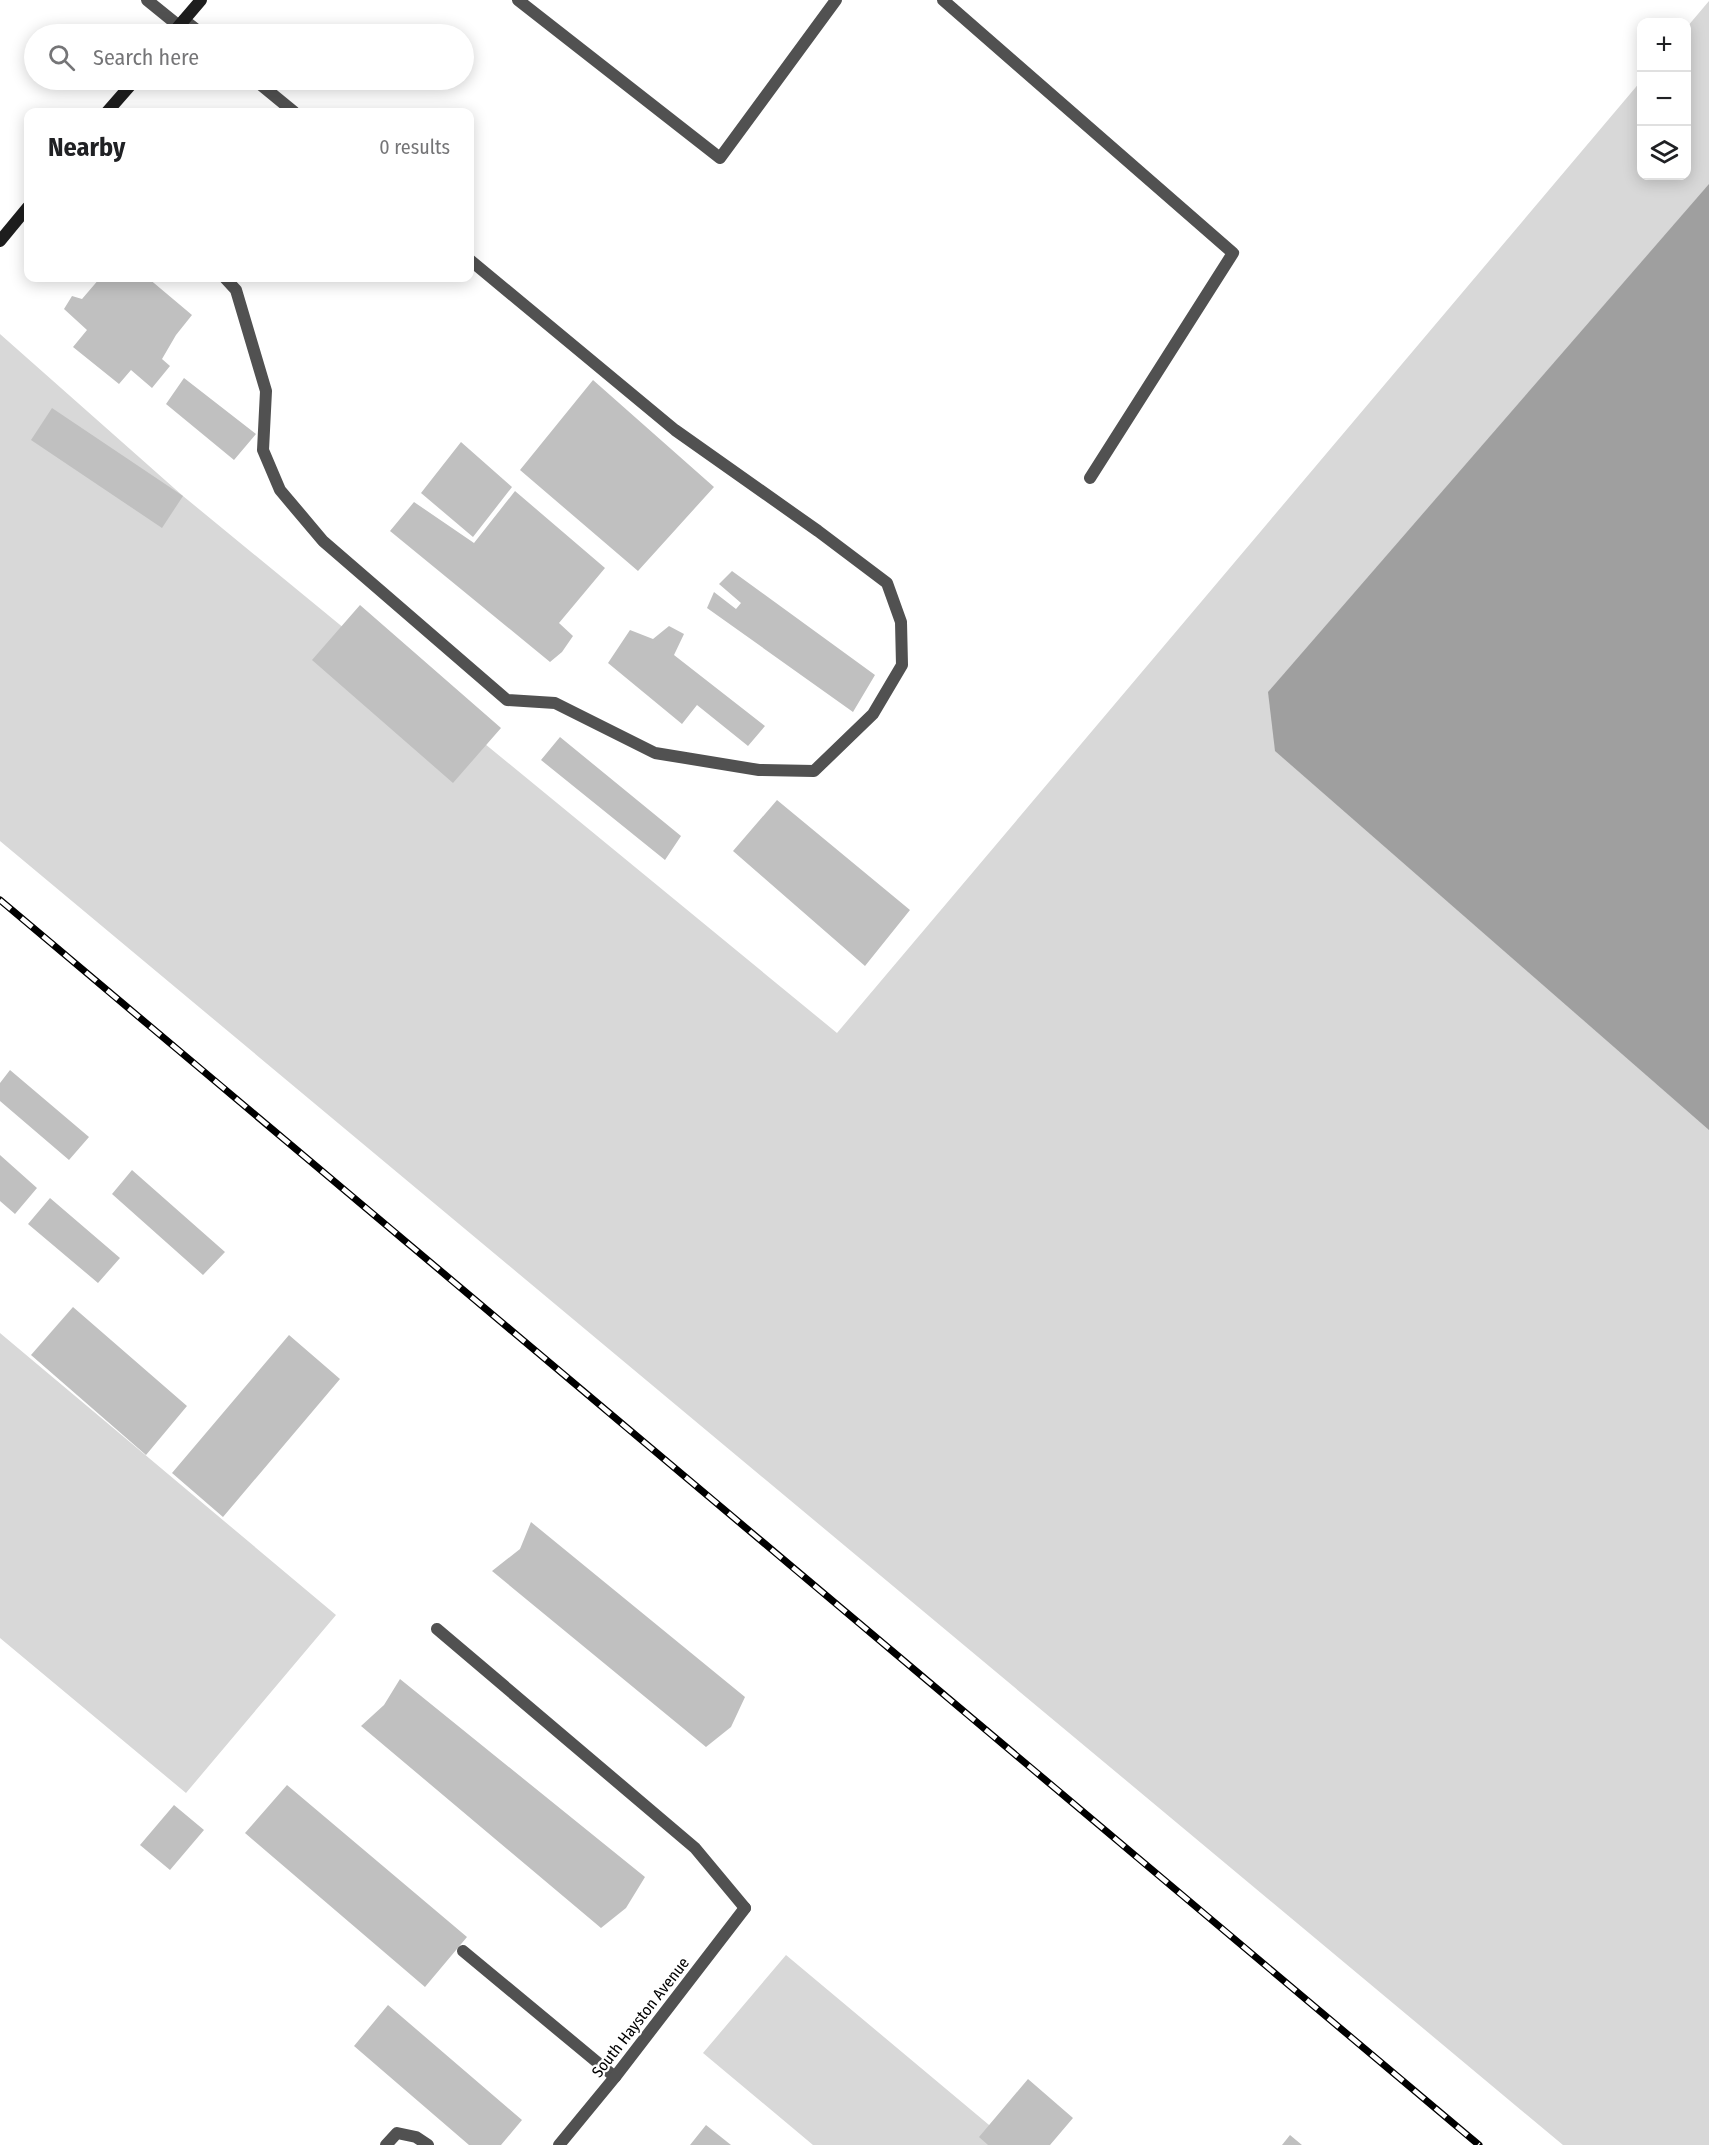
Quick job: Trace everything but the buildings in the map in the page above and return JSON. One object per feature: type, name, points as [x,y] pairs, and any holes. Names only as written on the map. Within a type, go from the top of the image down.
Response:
[{"type":"main road","points":[[181,24],[201,0]]},
{"type":"main road","points":[[110,108],[126,90]]},
{"type":"main road","points":[[0,241],[24,212]]},
{"type":"street","points":[[147,0],[175,24]]},
{"type":"street","points":[[518,0],[720,158],[836,0]]},
{"type":"street","points":[[943,0],[1233,253],[1090,478]]},
{"type":"street","points":[[266,90],[286,108]]},
{"type":"street","points":[[229,282],[236,290],[266,391],[263,450],[280,490],[323,541],[507,700],[555,703],[655,753],[759,770],[814,771],[873,714],[902,665],[901,622],[887,583],[675,429],[474,263]]},
{"type":"street","name":"South Hayston Avenue","points":[[437,1629],[695,1848],[745,1908],[560,2145]]},
{"type":"street","points":[[463,1951],[615,2077]]},
{"type":"street","points":[[386,2145],[398,2133],[416,2137],[428,2145]]},
{"type":"shaded area","points":[[1709,1],[1709,2145],[1563,2145],[0,841],[0,334],[183,496],[837,1033],[1637,86],[1637,180],[1691,180],[1691,22]]},
{"type":"shaded area","points":[[1709,184],[1709,1130],[1275,751],[1268,692]]},
{"type":"shaded area","points":[[0,1333],[336,1615],[186,1793],[0,1638]]},
{"type":"shaded area","points":[[786,1955],[1013,2145],[813,2145],[703,2053]]},
{"type":"railway","points":[[0,900],[1479,2145]]}]
